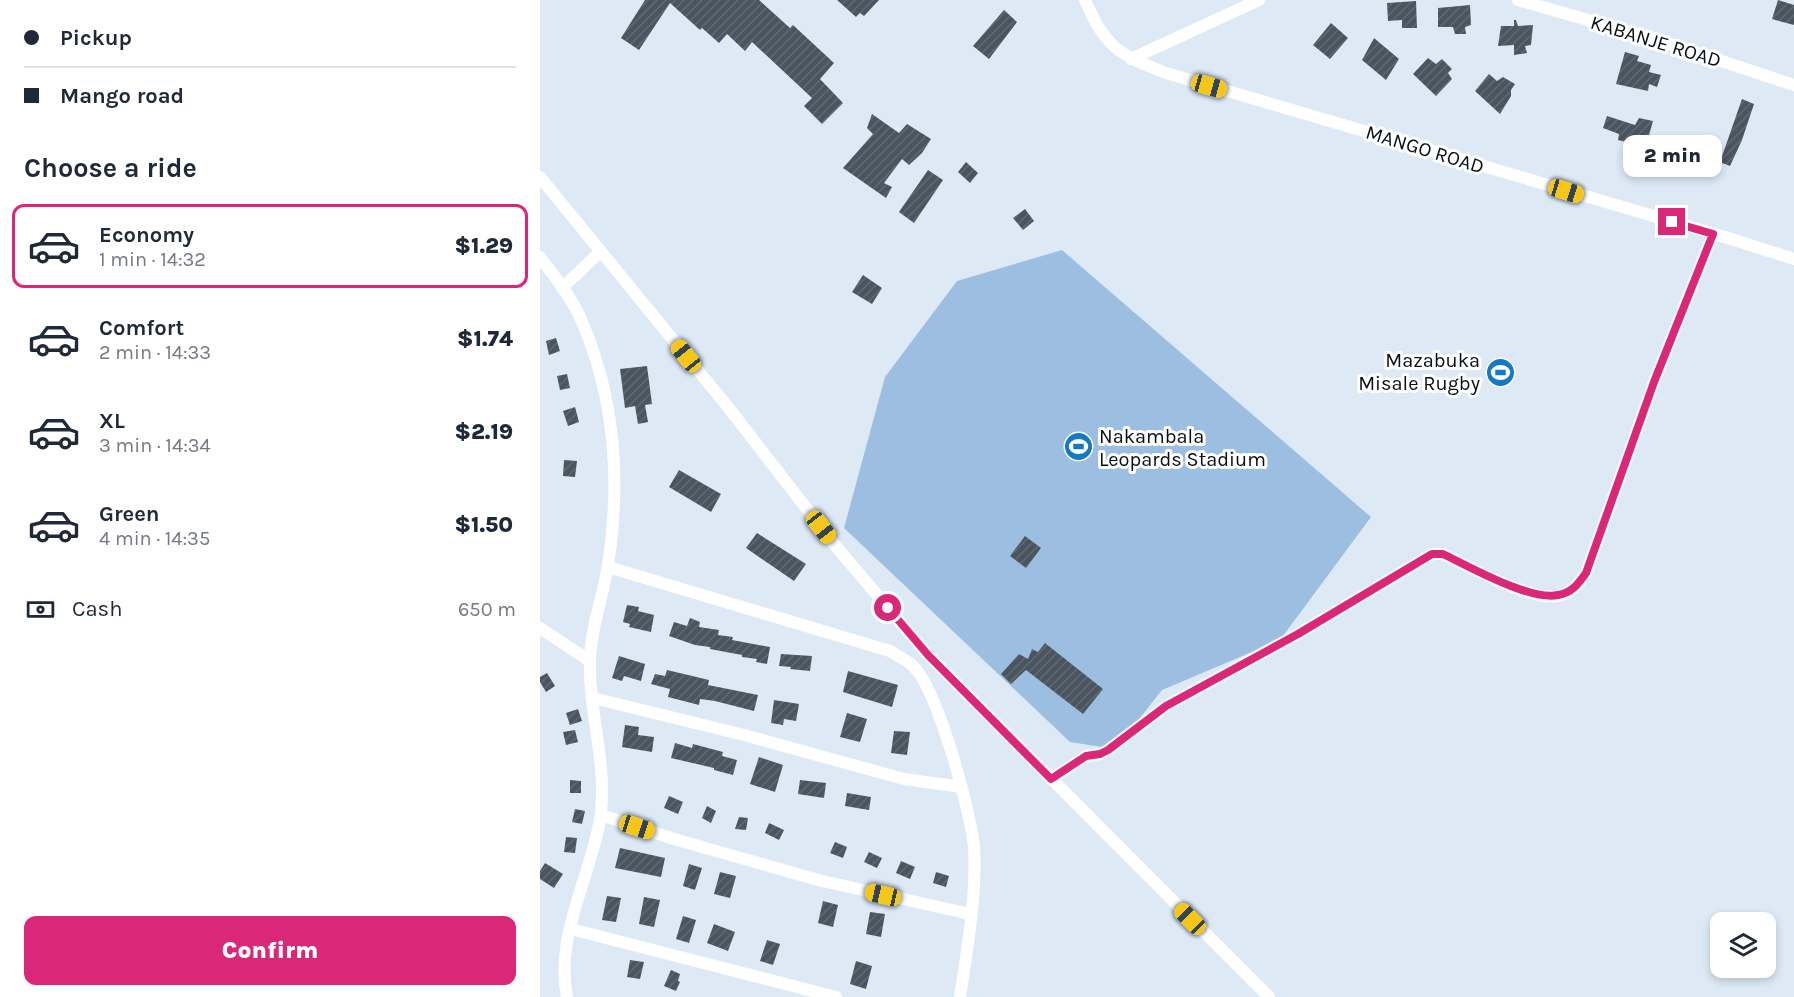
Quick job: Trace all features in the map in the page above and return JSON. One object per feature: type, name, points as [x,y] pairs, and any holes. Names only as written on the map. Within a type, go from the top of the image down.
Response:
[{"type":"street","name":"MANGO ROAD","points":[[1085,0],[1097,27],[1109,42],[1131,59],[1166,73],[1794,259]]},
{"type":"street","points":[[1131,59],[1259,0]]},
{"type":"street","name":"KABANJE ROAD","points":[[1518,0],[1658,40],[1794,85]]},
{"type":"street","points":[[540,177],[728,407],[834,544],[928,655],[1269,997]]},
{"type":"street","points":[[1051,779],[1086,756],[1108,750],[1166,706],[1298,634],[1432,554],[1443,554],[1531,594],[1557,596],[1569,592],[1578,585],[1586,573],[1654,382],[1713,234]]},
{"type":"street","points":[[562,288],[601,251]]},
{"type":"street","points":[[540,257],[579,315],[601,373],[614,440],[615,504],[608,567],[592,636],[590,661],[604,792],[601,815],[566,948],[563,981],[567,997]]},
{"type":"street","points":[[608,567],[890,651],[913,666],[928,685],[938,711],[970,820],[974,846],[974,877],[960,997]]},
{"type":"street","points":[[540,628],[590,661]]},
{"type":"street","points":[[913,666],[928,655]]},
{"type":"street","points":[[593,698],[744,735],[904,779],[961,788]]},
{"type":"street","points":[[601,815],[674,839],[818,880],[970,914]]},
{"type":"street","points":[[571,929],[836,997]]},
{"type":"shaded area","name":"Nakambala Leopards Stadium","points":[[1062,250],[1371,517],[1280,640],[1162,690],[1139,719],[1102,747],[1070,742],[844,528],[885,377],[957,281]]},
{"type":"building","points":[[645,0],[759,0],[790,28],[793,25],[834,63],[820,79],[843,103],[822,124],[804,106],[812,98],[752,42],[745,51],[727,34],[719,43],[702,28],[700,30],[670,3],[639,50],[621,38]]},
{"type":"building","points":[[837,0],[879,0],[864,16],[860,13],[856,17]]},
{"type":"building","points":[[1778,0],[1794,5],[1794,25],[1772,19]]},
{"type":"building","points":[[1416,1],[1417,28],[1402,28],[1402,20],[1388,21],[1387,3]]},
{"type":"building","points":[[1470,5],[1471,25],[1465,27],[1466,34],[1455,34],[1453,27],[1438,27],[1438,8]]},
{"type":"building","points":[[1004,10],[1017,22],[989,59],[973,46]]},
{"type":"building","points":[[1514,20],[1518,26],[1533,25],[1531,45],[1525,46],[1527,53],[1514,55],[1514,45],[1498,46],[1501,26],[1514,26]]},
{"type":"building","points":[[1331,23],[1348,38],[1330,59],[1313,45]]},
{"type":"building","points":[[1374,38],[1399,59],[1386,80],[1362,60]]},
{"type":"building","points":[[1625,52],[1639,56],[1637,61],[1651,65],[1649,72],[1661,75],[1657,87],[1649,84],[1648,91],[1616,84]]},
{"type":"building","points":[[1428,58],[1436,64],[1442,59],[1452,69],[1448,73],[1452,79],[1436,96],[1413,74]]},
{"type":"building","points":[[1489,74],[1497,81],[1503,77],[1515,84],[1500,114],[1475,91]]},
{"type":"building","points":[[1742,99],[1754,104],[1742,140],[1730,166],[1720,162]]},
{"type":"building","points":[[872,114],[899,133],[907,124],[931,139],[922,153],[909,165],[902,159],[884,183],[892,187],[886,198],[843,168],[873,134],[867,128]]},
{"type":"building","points":[[1607,116],[1635,125],[1639,118],[1653,121],[1644,153],[1628,149],[1630,143],[1618,140],[1619,134],[1603,128]]},
{"type":"building","points":[[966,162],[978,173],[970,183],[958,172]]},
{"type":"building","points":[[928,170],[943,180],[914,223],[899,212]]},
{"type":"building","points":[[1025,209],[1034,221],[1023,230],[1013,218]]},
{"type":"building","points":[[863,275],[882,288],[872,304],[852,292]]},
{"type":"building","points":[[556,338],[560,351],[549,355],[546,341]]},
{"type":"building","points":[[647,366],[652,404],[645,405],[648,422],[638,424],[635,406],[625,408],[620,369]]},
{"type":"building","points":[[567,374],[570,388],[560,390],[557,376]]},
{"type":"building","points":[[575,407],[579,422],[568,426],[563,411]]},
{"type":"building","points":[[564,460],[577,461],[575,477],[563,476]]},
{"type":"building","points":[[679,470],[721,494],[711,512],[669,487]]},
{"type":"building","points":[[757,533],[806,564],[794,581],[746,548]]},
{"type":"building","points":[[1025,536],[1041,548],[1026,568],[1010,556]]},
{"type":"building","points":[[627,605],[639,607],[638,611],[654,615],[651,632],[629,627],[630,624],[623,622]]},
{"type":"building","points":[[690,618],[700,622],[699,627],[719,630],[718,635],[770,647],[767,664],[756,662],[757,659],[710,649],[710,647],[695,645],[669,636],[674,622],[687,626]]},
{"type":"building","points":[[1045,643],[1103,689],[1083,714],[1026,670],[1011,684],[1001,674],[1019,654],[1028,659],[1032,649],[1038,652]]},
{"type":"building","points":[[781,654],[812,656],[810,671],[779,666]]},
{"type":"building","points":[[619,656],[645,664],[641,681],[624,676],[622,681],[612,678]]},
{"type":"building","points":[[667,670],[709,680],[708,685],[758,695],[754,711],[715,701],[700,699],[699,705],[668,697],[670,689],[651,684],[655,674],[665,676]]},
{"type":"building","points":[[848,671],[898,685],[892,707],[843,692]]},
{"type":"building","points":[[547,673],[555,686],[546,692],[540,682],[540,677]]},
{"type":"building","points":[[774,700],[799,704],[796,721],[784,719],[783,725],[771,723]]},
{"type":"building","points":[[578,709],[582,721],[570,725],[566,713]]},
{"type":"building","points":[[847,713],[867,719],[860,742],[840,737]]},
{"type":"building","points":[[625,725],[639,727],[638,735],[654,737],[652,752],[622,747]]},
{"type":"building","points":[[575,730],[578,742],[566,745],[563,732]]},
{"type":"building","points":[[894,731],[910,732],[907,755],[891,753]]},
{"type":"building","points":[[675,743],[692,748],[693,744],[723,752],[722,756],[737,760],[733,775],[671,758]]},
{"type":"building","points":[[759,757],[783,765],[775,792],[750,784]]},
{"type":"building","points":[[570,780],[581,781],[581,793],[570,793]]},
{"type":"building","points":[[800,780],[826,783],[824,798],[798,794]]},
{"type":"building","points":[[847,793],[871,797],[869,810],[845,806]]},
{"type":"building","points":[[669,796],[683,802],[678,814],[664,808]]},
{"type":"building","points":[[707,806],[716,811],[711,823],[702,818]]},
{"type":"building","points":[[575,809],[585,811],[582,824],[572,822]]},
{"type":"building","points":[[739,817],[748,818],[746,830],[735,829]]},
{"type":"building","points":[[769,823],[784,830],[779,840],[765,833]]},
{"type":"building","points":[[566,837],[577,838],[575,853],[564,852]]},
{"type":"building","points":[[835,842],[847,847],[843,858],[830,853]]},
{"type":"building","points":[[620,848],[665,858],[661,877],[615,868]]},
{"type":"building","points":[[869,852],[882,858],[877,868],[864,862]]},
{"type":"building","points":[[901,861],[915,867],[910,879],[896,873]]},
{"type":"building","points":[[545,863],[563,874],[554,888],[540,879],[540,871]]},
{"type":"building","points":[[689,864],[702,868],[695,890],[683,886]]},
{"type":"building","points":[[720,872],[736,876],[730,898],[714,894]]},
{"type":"building","points":[[936,872],[949,876],[946,887],[933,883]]},
{"type":"building","points":[[607,896],[621,898],[616,922],[602,920]]},
{"type":"building","points":[[644,897],[660,900],[654,927],[639,924]]},
{"type":"building","points":[[823,901],[838,905],[833,927],[818,923]]},
{"type":"building","points":[[870,912],[885,914],[881,937],[866,934]]},
{"type":"building","points":[[683,916],[696,920],[689,943],[676,939]]},
{"type":"building","points":[[714,924],[735,932],[728,951],[707,943]]},
{"type":"building","points":[[767,940],[780,944],[773,965],[760,961]]},
{"type":"building","points":[[630,960],[644,962],[640,979],[627,977]]},
{"type":"building","points":[[856,961],[872,966],[866,989],[850,984]]},
{"type":"building","points":[[671,970],[680,974],[678,981],[680,982],[676,991],[664,986]]},
{"type":"place","name":"Mazabuka Misale Rugby","points":[[1501,372]]},
{"type":"place","name":"Nakambala Leopards Stadium","points":[[1078,447]]},
{"type":"route","points":[[888,608],[928,655],[1051,779],[1086,756],[1108,750],[1166,706],[1298,634],[1432,554],[1443,554],[1531,594],[1557,596],[1569,592],[1578,585],[1586,573],[1654,382],[1713,234],[1672,222]]}]
